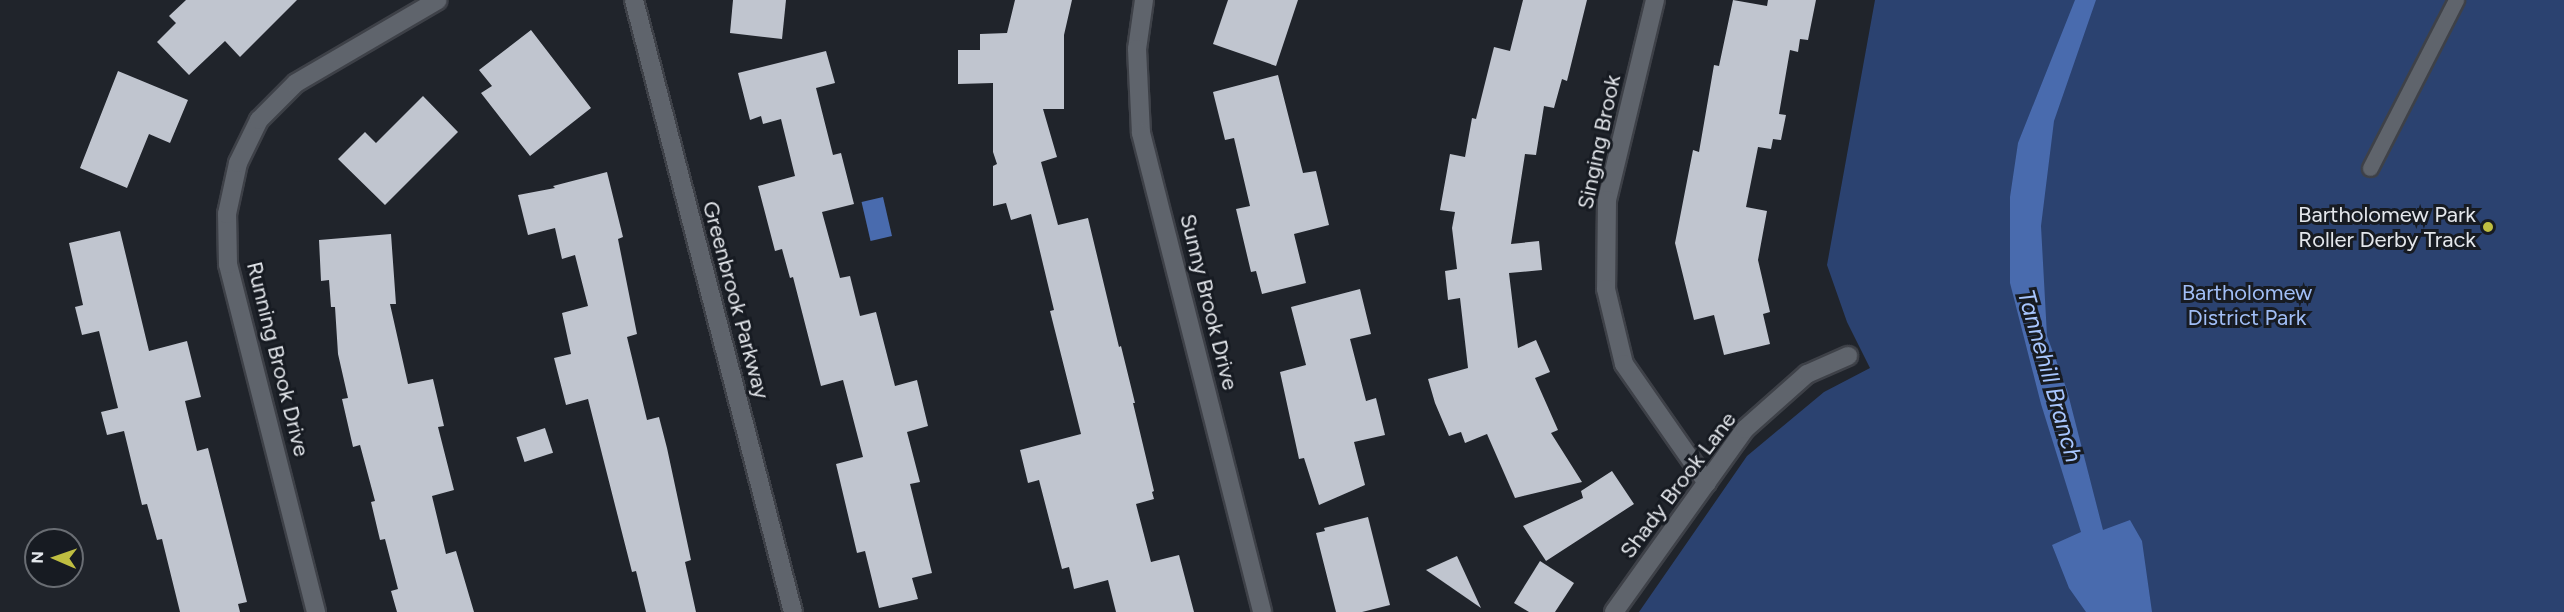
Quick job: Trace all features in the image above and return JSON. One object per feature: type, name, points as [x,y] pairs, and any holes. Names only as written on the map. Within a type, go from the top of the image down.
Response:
[{"type":"street","name":"Running Brook Drive","points":[[316,612],[228,264],[227,214],[238,163],[260,120],[296,83],[438,0]]},
{"type":"street","name":"Greenbrook Parkway","points":[[634,0],[793,612]]},
{"type":"street","name":"Sunny Brook Drive","points":[[1144,0],[1137,49],[1142,133],[1262,612]]},
{"type":"street","name":"Singing Brook","points":[[1655,0],[1607,200],[1606,289],[1624,364],[1707,483]]},
{"type":"street","name":"Shady Brook Lane","points":[[1614,612],[1745,429],[1807,374],[1848,356]]},
{"type":"lane","points":[[2370,168],[2456,0]]},
{"type":"green space","name":"Bartholomew District Park","points":[[1875,0],[2564,0],[2564,612],[1639,612],[1747,456],[1824,392],[1870,368],[1847,322],[1827,265]]},
{"type":"water","name":"Tannehill Branch","points":[[2075,0],[2096,0],[2054,121],[2041,226],[2047,336],[2067,390],[2103,530],[2130,520],[2142,541],[2152,612],[2086,612],[2069,588],[2052,545],[2081,532],[2041,404],[2010,283],[2010,197],[2018,143]]},
{"type":"water","points":[[883,197],[892,236],[871,241],[862,202]]},
{"type":"building","points":[[186,0],[297,0],[240,57],[225,41],[189,75],[157,42],[176,23],[169,16]]},
{"type":"building","points":[[733,0],[786,0],[782,39],[730,33]]},
{"type":"building","points":[[1015,0],[1072,0],[1064,35],[1064,109],[1043,109],[1057,157],[1041,162],[1058,225],[1088,218],[1135,403],[1133,403],[1154,491],[1152,492],[1154,499],[1136,504],[1151,562],[1179,555],[1194,612],[1116,612],[1108,580],[1074,589],[1069,567],[1062,569],[1039,480],[1028,483],[1020,450],[1081,434],[1050,311],[1054,310],[1031,214],[1011,220],[1006,203],[993,206],[993,166],[997,164],[993,152],[993,83],[958,84],[958,50],[980,50],[980,34],[1007,33]]},
{"type":"building","points":[[1228,0],[1298,0],[1276,66],[1213,44]]},
{"type":"building","points":[[1523,0],[1587,0],[1567,81],[1562,79],[1554,108],[1544,106],[1536,155],[1525,154],[1511,244],[1539,241],[1542,270],[1509,273],[1518,348],[1536,340],[1550,372],[1535,378],[1558,430],[1551,433],[1582,482],[1515,498],[1487,434],[1465,443],[1461,432],[1449,436],[1428,379],[1468,368],[1460,298],[1448,300],[1445,271],[1457,269],[1452,228],[1455,212],[1440,210],[1450,154],[1465,157],[1472,118],[1476,119],[1494,47],[1510,51]]},
{"type":"building","points":[[1733,0],[1767,6],[1768,0],[1816,0],[1808,40],[1800,39],[1798,52],[1790,50],[1779,114],[1786,115],[1781,140],[1773,139],[1771,149],[1758,147],[1746,207],[1767,211],[1758,260],[1770,312],[1763,314],[1770,344],[1724,355],[1714,315],[1694,320],[1675,243],[1693,150],[1699,152],[1714,65],[1719,66]]},
{"type":"building","points":[[531,30],[591,108],[530,156],[481,93],[492,86],[479,70]]},
{"type":"building","points":[[826,51],[835,83],[816,88],[833,155],[841,153],[854,204],[822,212],[840,278],[850,276],[860,316],[876,312],[895,386],[917,380],[928,426],[907,432],[920,482],[910,484],[932,573],[912,578],[918,599],[879,608],[865,551],[857,553],[836,464],[863,457],[843,380],[821,386],[793,277],[790,278],[782,249],[775,251],[758,186],[795,176],[781,119],[763,124],[761,116],[750,120],[738,73]]},
{"type":"building","points":[[118,71],[188,100],[170,143],[149,134],[127,188],[80,168]]},
{"type":"building","points":[[1278,75],[1303,173],[1316,171],[1329,225],[1294,234],[1306,283],[1262,294],[1256,271],[1251,272],[1236,209],[1250,206],[1234,138],[1225,140],[1213,92]]},
{"type":"building","points":[[423,96],[458,132],[385,205],[338,159],[365,132],[376,143]]},
{"type":"building","points":[[607,172],[623,237],[618,239],[637,334],[627,337],[647,420],[659,417],[667,448],[691,560],[685,562],[696,612],[646,612],[636,571],[632,572],[588,399],[566,405],[554,358],[571,354],[562,313],[588,306],[575,255],[562,259],[555,228],[528,235],[518,195],[555,188],[553,186]]},
{"type":"building","points":[[120,231],[149,351],[187,341],[201,397],[185,401],[197,451],[208,448],[247,602],[238,604],[240,612],[180,612],[162,539],[157,540],[147,504],[142,505],[124,431],[107,435],[101,412],[118,408],[99,331],[82,335],[75,307],[83,305],[69,243]]},
{"type":"building","points":[[391,234],[396,304],[390,304],[408,384],[433,379],[444,426],[438,427],[454,490],[432,496],[446,554],[456,551],[474,612],[397,612],[391,591],[398,589],[385,539],[380,540],[371,502],[375,501],[360,445],[353,447],[342,399],[348,398],[338,354],[335,307],[331,307],[329,280],[321,281],[319,240]]},
{"type":"building","points":[[1360,289],[1371,334],[1350,339],[1366,401],[1376,398],[1385,435],[1354,442],[1365,485],[1319,505],[1304,458],[1299,459],[1280,372],[1306,365],[1291,307]]},
{"type":"building","points":[[545,428],[553,453],[525,462],[516,437]]},
{"type":"building","points":[[1612,471],[1634,504],[1546,561],[1523,526],[1583,498],[1581,491]]},
{"type":"building","points":[[1368,517],[1390,605],[1362,612],[1336,612],[1316,533],[1325,531],[1324,528]]},
{"type":"building","points":[[1457,556],[1481,608],[1426,570]]},
{"type":"building","points":[[1540,561],[1574,583],[1555,612],[1529,612],[1514,603]]},
{"type":"place","name":"Bartholomew Park Roller Derby Track","points":[[2488,227]]}]
